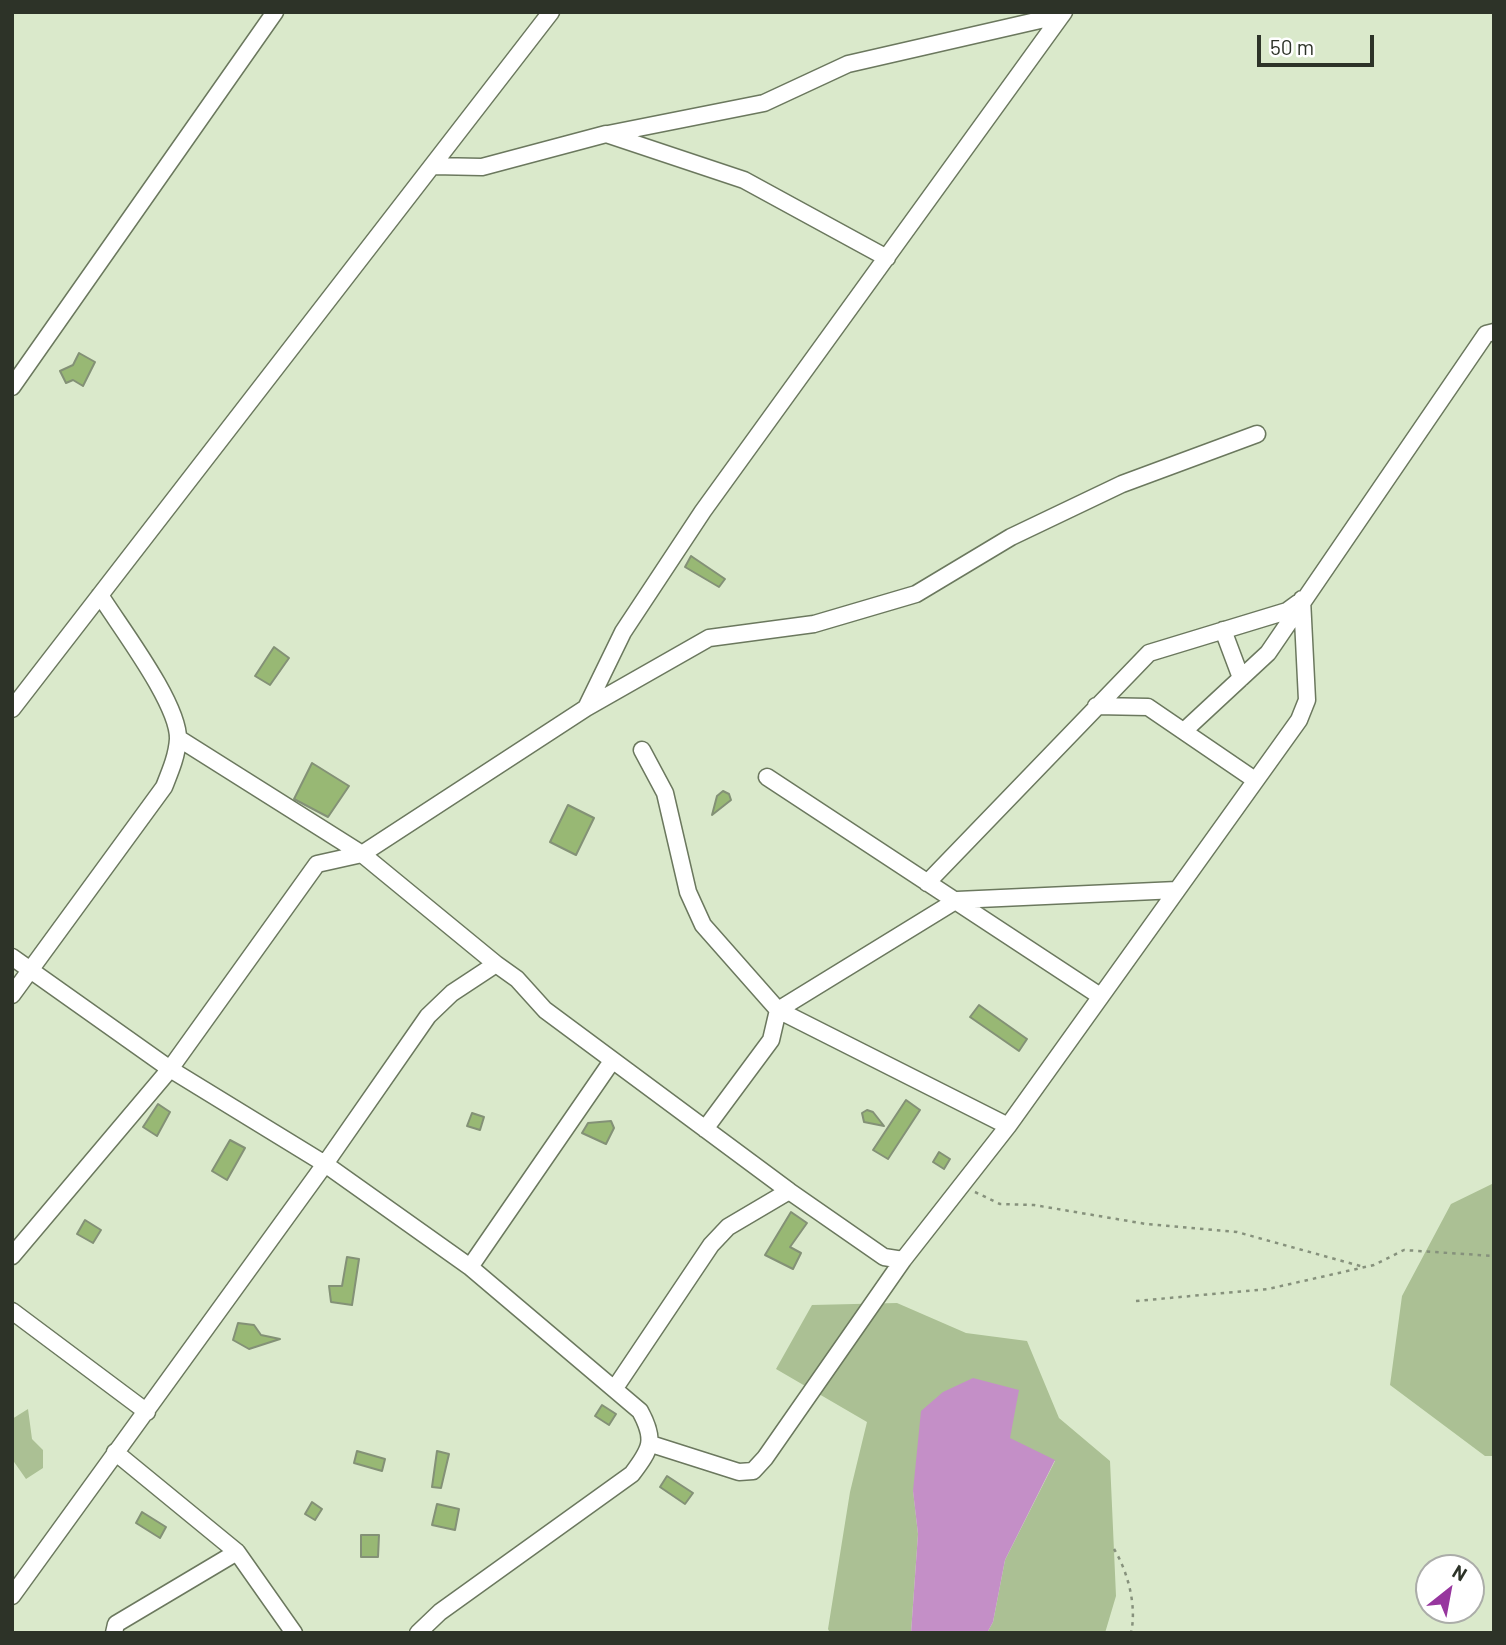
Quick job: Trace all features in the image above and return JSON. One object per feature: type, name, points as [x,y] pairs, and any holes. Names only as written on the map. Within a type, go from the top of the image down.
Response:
[{"type":"street","points":[[12,387],[275,12]]},
{"type":"street","points":[[12,709],[551,12]]},
{"type":"street","points":[[433,166],[482,167],[606,134],[764,103],[848,64],[1063,14]]},
{"type":"street","points":[[586,708],[623,632],[696,522],[1063,14]]},
{"type":"street","points":[[606,134],[744,180],[887,258]]},
{"type":"street","points":[[1185,730],[1268,653],[1486,334],[1494,332]]},
{"type":"street","points":[[12,1256],[170,1069],[317,864],[362,854],[586,708],[709,638],[814,624],[916,594],[1011,537],[1122,484],[1257,434]]},
{"type":"street","points":[[12,995],[164,787],[178,738],[172,710],[100,595]]},
{"type":"street","points":[[927,883],[1150,653],[1286,611],[1303,599]]},
{"type":"street","points":[[651,1444],[739,1472],[753,1471],[903,1260],[1008,1126],[1299,720],[1307,700],[1303,599]]},
{"type":"street","points":[[1223,630],[1241,678]]},
{"type":"street","points":[[1097,706],[1148,707],[1255,780]]},
{"type":"street","points":[[178,738],[362,854],[517,979],[545,1010],[612,1061],[884,1257],[903,1260]]},
{"type":"street","points":[[642,750],[665,793],[688,892],[702,925],[778,1010],[1008,1126]]},
{"type":"street","points":[[767,777],[1100,996]]},
{"type":"street","points":[[705,1129],[771,1040],[778,1010],[957,901],[1177,890]]},
{"type":"street","points":[[12,957],[170,1069],[325,1164],[470,1267],[640,1410],[649,1427],[651,1444],[632,1474],[462,1595],[418,1633]]},
{"type":"street","points":[[12,1595],[147,1412],[428,1016],[452,993],[496,964]]},
{"type":"street","points":[[470,1267],[612,1061]]},
{"type":"street","points":[[615,1388],[711,1245],[728,1227],[789,1191]]},
{"type":"street","points":[[12,1311],[147,1412]]},
{"type":"street","points":[[115,1452],[237,1552],[294,1633]]},
{"type":"street","points":[[114,1633],[116,1624],[237,1552]]},
{"type":"path","points":[[961,1186],[1000,1204],[1034,1205],[1146,1224],[1237,1232],[1364,1267]]},
{"type":"path","points":[[1136,1301],[1268,1289],[1364,1267],[1404,1250],[1494,1256]]},
{"type":"path","points":[[1114,1549],[1124,1565],[1134,1619],[1131,1633]]},
{"type":"green space","points":[[1494,1183],[1494,1456],[1485,1456],[1390,1385],[1402,1296],[1451,1204]]},
{"type":"green space","points":[[897,1303],[966,1333],[1027,1341],[1059,1418],[1110,1461],[1116,1596],[1105,1633],[987,1633],[993,1622],[1005,1560],[1055,1461],[913,1490],[918,1534],[911,1633],[830,1633],[828,1629],[850,1492],[867,1422],[776,1369],[812,1305]]},
{"type":"green space","points":[[28,1409],[32,1439],[43,1450],[43,1468],[26,1479],[12,1459],[12,1419]]},
{"type":"shaded area","points":[[973,1378],[1019,1390],[1010,1438],[1055,1460],[1005,1560],[993,1622],[987,1633],[911,1633],[918,1534],[913,1491],[921,1411],[943,1392]]},
{"type":"building","points":[[79,353],[95,362],[83,386],[73,380],[66,383],[60,371],[73,365]]},
{"type":"building","points":[[691,556],[725,579],[719,587],[685,567]]},
{"type":"building","points":[[274,647],[289,658],[270,685],[255,676]]},
{"type":"building","points":[[312,763],[349,786],[328,817],[294,799]]},
{"type":"building","points":[[723,791],[729,794],[731,800],[712,815],[717,796]]},
{"type":"building","points":[[568,805],[594,818],[576,855],[550,842]]},
{"type":"building","points":[[979,1005],[1027,1039],[1019,1051],[970,1017]]},
{"type":"building","points":[[906,1100],[920,1110],[888,1159],[873,1150]]},
{"type":"building","points":[[158,1104],[170,1112],[157,1136],[143,1127]]},
{"type":"building","points":[[867,1110],[873,1112],[884,1126],[864,1122],[862,1113]]},
{"type":"building","points":[[472,1113],[484,1117],[480,1130],[467,1126]]},
{"type":"building","points":[[611,1121],[614,1128],[606,1144],[582,1133],[588,1123]]},
{"type":"building","points":[[230,1140],[245,1148],[227,1180],[212,1171]]},
{"type":"building","points":[[939,1152],[950,1159],[944,1169],[933,1162]]},
{"type":"building","points":[[791,1212],[807,1223],[790,1247],[801,1253],[793,1269],[765,1255]]},
{"type":"building","points":[[85,1220],[101,1230],[93,1243],[77,1234]]},
{"type":"building","points":[[347,1257],[359,1259],[352,1305],[331,1302],[329,1286],[342,1286]]},
{"type":"building","points":[[238,1323],[254,1325],[261,1335],[280,1339],[249,1349],[233,1340]]},
{"type":"building","points":[[602,1405],[616,1414],[609,1425],[595,1416]]},
{"type":"building","points":[[357,1451],[385,1459],[382,1471],[354,1463]]},
{"type":"building","points":[[437,1451],[449,1454],[441,1488],[432,1487]]},
{"type":"building","points":[[667,1476],[693,1493],[685,1504],[660,1487]]},
{"type":"building","points":[[312,1502],[322,1509],[315,1520],[305,1514]]},
{"type":"building","points":[[437,1504],[459,1509],[455,1530],[432,1525]]},
{"type":"building","points":[[142,1512],[166,1527],[160,1538],[136,1523]]},
{"type":"building","points":[[361,1535],[379,1535],[378,1557],[361,1557]]}]
